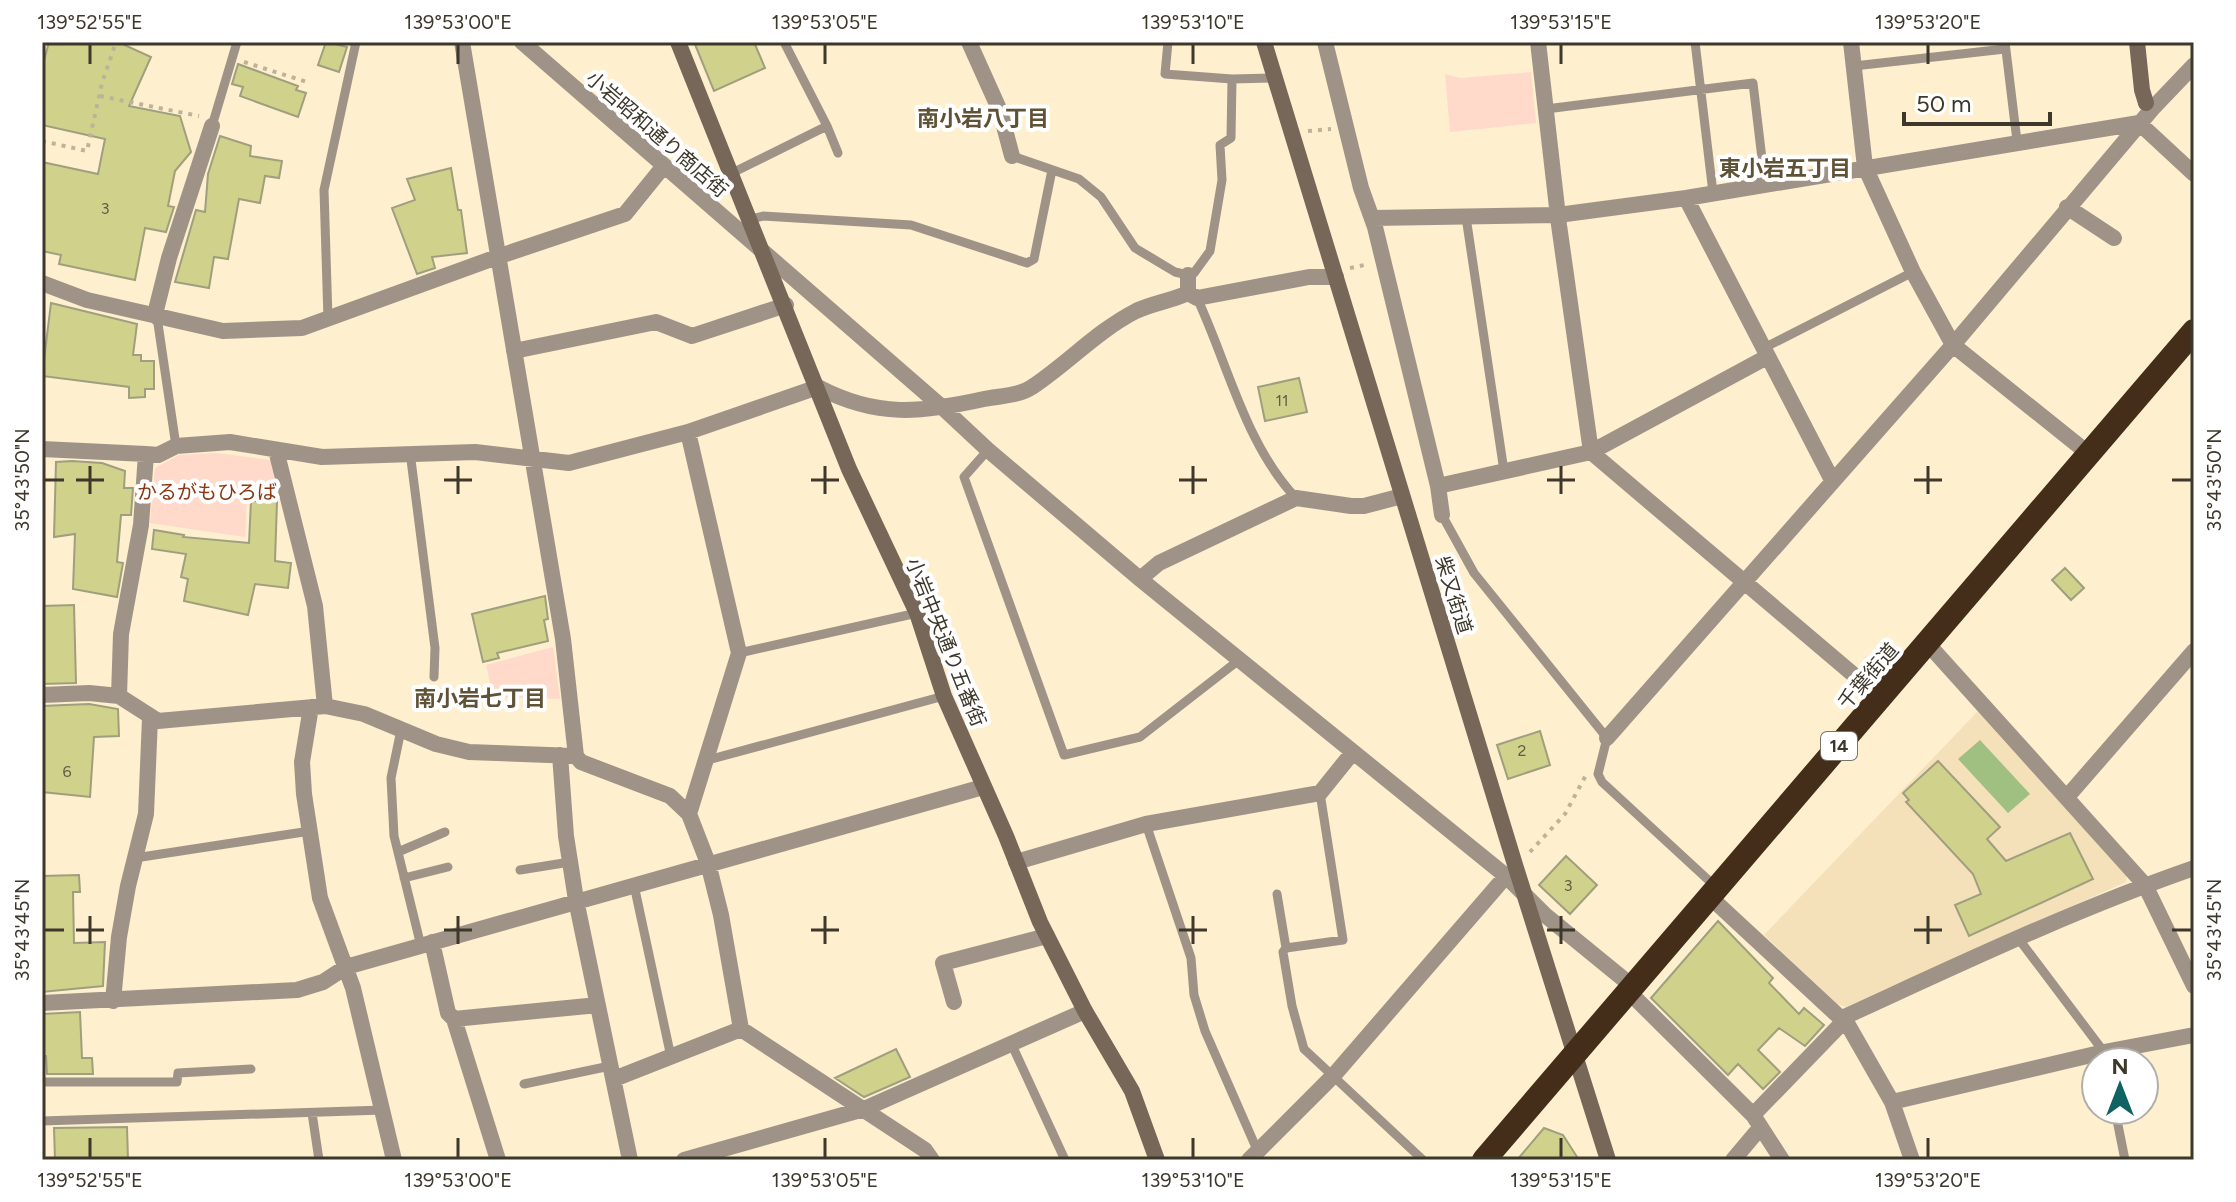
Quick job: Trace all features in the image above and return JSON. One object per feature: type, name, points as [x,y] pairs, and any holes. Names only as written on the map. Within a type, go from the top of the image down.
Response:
[{"type":"highway","name":"千葉街道","points":[[1484,1160],[2089,454],[2190,344]]},
{"type":"street","points":[[462,42],[563,639],[570,862],[630,1160]]},
{"type":"street","name":"小岩昭和通り商店街","points":[[522,42],[1140,579],[1506,876],[1545,915],[1630,989],[1757,1122],[1782,1160]]},
{"type":"street","name":"小岩中央通り五番街","points":[[678,42],[786,305],[849,469],[917,613],[944,696],[1047,936],[1085,1011],[1132,1091],[1157,1160]]},
{"type":"street","points":[[969,42],[1000,111],[1012,156]]},
{"type":"street","name":"柴又街道","points":[[1264,42],[1341,273],[1402,496],[1608,1160]]},
{"type":"street","points":[[1325,42],[1361,188],[1373,218],[1438,486],[1442,515]]},
{"type":"street","points":[[1538,42],[1591,452],[1881,698]]},
{"type":"street","points":[[1851,42],[1865,167],[1913,272],[1953,345],[2089,454]]},
{"type":"street","points":[[2137,42],[2142,90],[2149,106]]},
{"type":"street","points":[[1607,738],[1953,345],[2136,128],[2149,106],[2194,65]]},
{"type":"street","points":[[157,317],[169,258],[213,123]]},
{"type":"street","points":[[1373,218],[1558,215],[1686,198],[2017,141],[2136,128],[2194,174]]},
{"type":"street","points":[[42,283],[87,300],[223,331],[302,328],[625,214],[663,167]]},
{"type":"street","points":[[1686,198],[1832,480]]},
{"type":"street","points":[[2067,207],[2114,238]]},
{"type":"street","points":[[42,449],[158,455],[176,446],[230,442],[322,457],[475,452],[569,463],[688,432],[818,387],[842,400],[908,412],[1028,390],[1094,338],[1134,312],[1192,296],[1341,273]]},
{"type":"street","points":[[1188,275],[1192,296]]},
{"type":"street","points":[[514,351],[656,322],[692,336],[786,305]]},
{"type":"street","points":[[1438,486],[1591,452],[1765,353]]},
{"type":"street","points":[[688,432],[739,653],[689,814]]},
{"type":"street","points":[[276,450],[315,606],[318,706],[302,762],[320,898],[346,967],[394,1160]]},
{"type":"street","points":[[119,696],[121,634],[141,525],[146,454]]},
{"type":"street","points":[[1140,579],[1159,563],[1296,498],[1364,506],[1402,496]]},
{"type":"street","points":[[1927,643],[2145,885],[2194,986]]},
{"type":"street","points":[[2067,797],[2194,651]]},
{"type":"street","points":[[42,695],[89,693],[119,696],[158,721],[318,706],[364,714],[436,744],[469,752],[568,755],[670,796],[689,814],[708,863],[721,915],[741,1029],[925,1150],[932,1160]]},
{"type":"street","points":[[113,1001],[119,937],[146,814],[150,718]]},
{"type":"street","points":[[1016,862],[1146,824],[1320,793],[1353,752]]},
{"type":"street","points":[[42,1003],[297,990],[323,982],[346,967],[983,787]]},
{"type":"street","points":[[1733,1160],[1757,1122],[1843,1020],[2018,938],[2194,868]]},
{"type":"street","points":[[1254,1156],[1334,1075],[1506,876]]},
{"type":"street","points":[[1713,892],[1843,1020],[1892,1102],[1912,1160]]},
{"type":"street","points":[[954,1002],[943,963],[1047,936]]},
{"type":"street","points":[[426,944],[448,1013],[454,1019],[498,1160]]},
{"type":"street","points":[[454,1019],[598,1005]]},
{"type":"street","points":[[684,1160],[864,1109],[1085,1011]]},
{"type":"street","points":[[612,1073],[671,1057],[741,1029]]},
{"type":"street","points":[[2150,1046],[2194,1035]]},
{"type":"street","points":[[1892,1102],[2080,1062]]},
{"type":"lane","points":[[213,123],[237,42]]},
{"type":"lane","points":[[328,319],[324,190],[356,42]]},
{"type":"lane","points":[[784,42],[838,153]]},
{"type":"lane","points":[[1168,42],[1165,74],[1232,79],[1275,78]]},
{"type":"lane","points":[[1695,42],[1713,193]]},
{"type":"lane","points":[[1854,66],[2005,45],[2017,141]]},
{"type":"lane","points":[[1012,156],[1079,179],[1101,197],[1135,248],[1175,272],[1194,273],[1210,251],[1222,180],[1220,145],[1231,138],[1232,79]]},
{"type":"lane","points":[[1546,109],[1753,83],[1765,184]]},
{"type":"lane","points":[[732,173],[827,126]]},
{"type":"lane","points":[[751,219],[763,216],[911,225],[1027,263],[1034,259],[1052,170]]},
{"type":"lane","points":[[1466,217],[1504,471]]},
{"type":"lane","points":[[1765,353],[1913,272]]},
{"type":"lane","points":[[1192,296],[1247,419],[1284,485],[1296,498]]},
{"type":"lane","points":[[157,317],[176,446]]},
{"type":"lane","points":[[988,450],[964,477],[1064,755],[1140,737],[1239,660]]},
{"type":"lane","points":[[410,452],[435,648],[434,677]]},
{"type":"lane","points":[[1442,515],[1474,573],[1607,738],[1598,774],[1602,782],[1713,892]]},
{"type":"lane","points":[[739,653],[917,613]]},
{"type":"lane","points":[[704,761],[944,696]]},
{"type":"lane","points":[[401,730],[391,778],[394,836],[426,944]]},
{"type":"lane","points":[[1286,948],[1343,940],[1320,793]]},
{"type":"lane","points":[[1146,824],[1191,958],[1194,995],[1205,1031],[1254,1156]]},
{"type":"lane","points":[[135,858],[310,831]]},
{"type":"lane","points":[[398,852],[445,832]]},
{"type":"lane","points":[[520,870],[570,862]]},
{"type":"lane","points":[[404,878],[448,867]]},
{"type":"lane","points":[[634,885],[671,1057]]},
{"type":"lane","points":[[1277,894],[1292,1006],[1304,1049],[1423,1160]]},
{"type":"lane","points":[[2018,938],[2097,1046]]},
{"type":"lane","points":[[1011,1043],[1065,1160]]},
{"type":"lane","points":[[42,1082],[177,1082],[178,1073],[251,1069]]},
{"type":"lane","points":[[524,1084],[612,1073]]},
{"type":"lane","points":[[42,1121],[383,1110]]},
{"type":"lane","points":[[312,1113],[319,1160]]},
{"type":"lane","points":[[2118,1126],[2125,1160]]},
{"type":"path","points":[[42,141],[87,151],[116,42]]},
{"type":"path","points":[[232,58],[307,82]]},
{"type":"path","points":[[100,96],[213,123]]},
{"type":"path","points":[[1305,132],[1339,129]]},
{"type":"path","points":[[1341,273],[1375,262]]},
{"type":"shaded area","points":[[1978,711],[2127,874],[2126,882],[1846,1007],[1837,1004],[1764,935]]},
{"type":"shaded area","points":[[1980,740],[2030,794],[2008,813],[1958,759]]},
{"type":"green space","points":[[1531,72],[1536,123],[1450,132],[1445,74],[1460,78]]},
{"type":"green space","name":"かるがもひろば","points":[[216,453],[271,460],[278,495],[247,494],[245,537],[150,523],[155,468],[179,455]]},
{"type":"green space","points":[[553,647],[560,699],[493,697],[486,665]]},
{"type":"building","points":[[49,42],[118,42],[151,57],[129,106],[180,116],[191,152],[175,171],[168,206],[174,207],[166,232],[145,228],[135,280],[59,264],[61,255],[42,251],[42,162],[98,174],[105,139],[42,125],[42,68]]},
{"type":"building","points":[[326,42],[347,47],[339,72],[318,65]]},
{"type":"building","points":[[694,42],[754,42],[765,68],[714,91]]},
{"type":"building","points":[[238,64],[298,86],[296,90],[306,93],[298,117],[240,96],[243,87],[232,84]]},
{"type":"building","points":[[220,136],[251,146],[250,156],[282,161],[279,178],[265,176],[260,203],[239,199],[228,259],[214,257],[209,288],[175,282],[196,210],[205,212],[208,174]]},
{"type":"building","points":[[451,168],[467,253],[432,257],[435,268],[417,274],[392,208],[415,200],[407,179]]},
{"type":"building","points":[[51,303],[137,324],[133,355],[141,355],[141,361],[154,361],[154,389],[145,389],[145,397],[129,398],[129,387],[42,376]]},
{"type":"building","points":[[1299,378],[1307,412],[1265,421],[1258,387]]},
{"type":"building","points":[[56,462],[102,463],[125,471],[124,488],[133,488],[131,515],[121,515],[117,562],[123,563],[117,597],[73,589],[75,534],[54,537]]},
{"type":"building","points":[[251,501],[277,502],[275,561],[291,563],[288,588],[255,584],[248,615],[184,601],[188,579],[181,577],[186,554],[152,549],[154,530],[183,537],[249,543]]},
{"type":"building","points":[[2065,568],[2084,588],[2071,600],[2052,580]]},
{"type":"building","points":[[545,596],[548,619],[544,620],[548,641],[497,653],[499,658],[483,662],[472,614]]},
{"type":"building","points":[[74,605],[76,683],[42,684],[42,606]]},
{"type":"building","points":[[89,704],[118,709],[119,736],[94,737],[90,797],[42,792],[42,706]]},
{"type":"building","points":[[1540,731],[1550,765],[1508,779],[1497,745]]},
{"type":"building","points":[[1938,761],[2000,827],[1987,839],[2006,861],[2070,833],[2093,879],[1969,936],[1955,905],[1981,894],[1973,874],[1906,802],[1909,800],[1903,793]]},
{"type":"building","points":[[1566,856],[1597,885],[1570,914],[1539,885]]},
{"type":"building","points":[[79,875],[80,892],[73,892],[74,943],[105,942],[103,986],[42,992],[42,876]]},
{"type":"building","points":[[1718,921],[1773,978],[1769,983],[1799,1014],[1804,1008],[1824,1025],[1805,1046],[1779,1028],[1758,1050],[1780,1072],[1763,1089],[1738,1064],[1728,1075],[1651,998]]},
{"type":"building","points":[[80,1012],[82,1058],[92,1058],[93,1074],[47,1074],[46,1056],[42,1056],[42,1014]]},
{"type":"building","points":[[896,1049],[910,1077],[864,1097],[835,1078]]},
{"type":"building","points":[[127,1127],[128,1160],[55,1160],[54,1128]]},
{"type":"building","points":[[1544,1128],[1563,1135],[1579,1160],[1517,1160]]},
{"type":"district","name":"南小岩八丁目","points":[[983,118]]},
{"type":"district","name":"東小岩五丁目","points":[[1785,168]]},
{"type":"district","name":"南小岩七丁目","points":[[480,698]]}]
